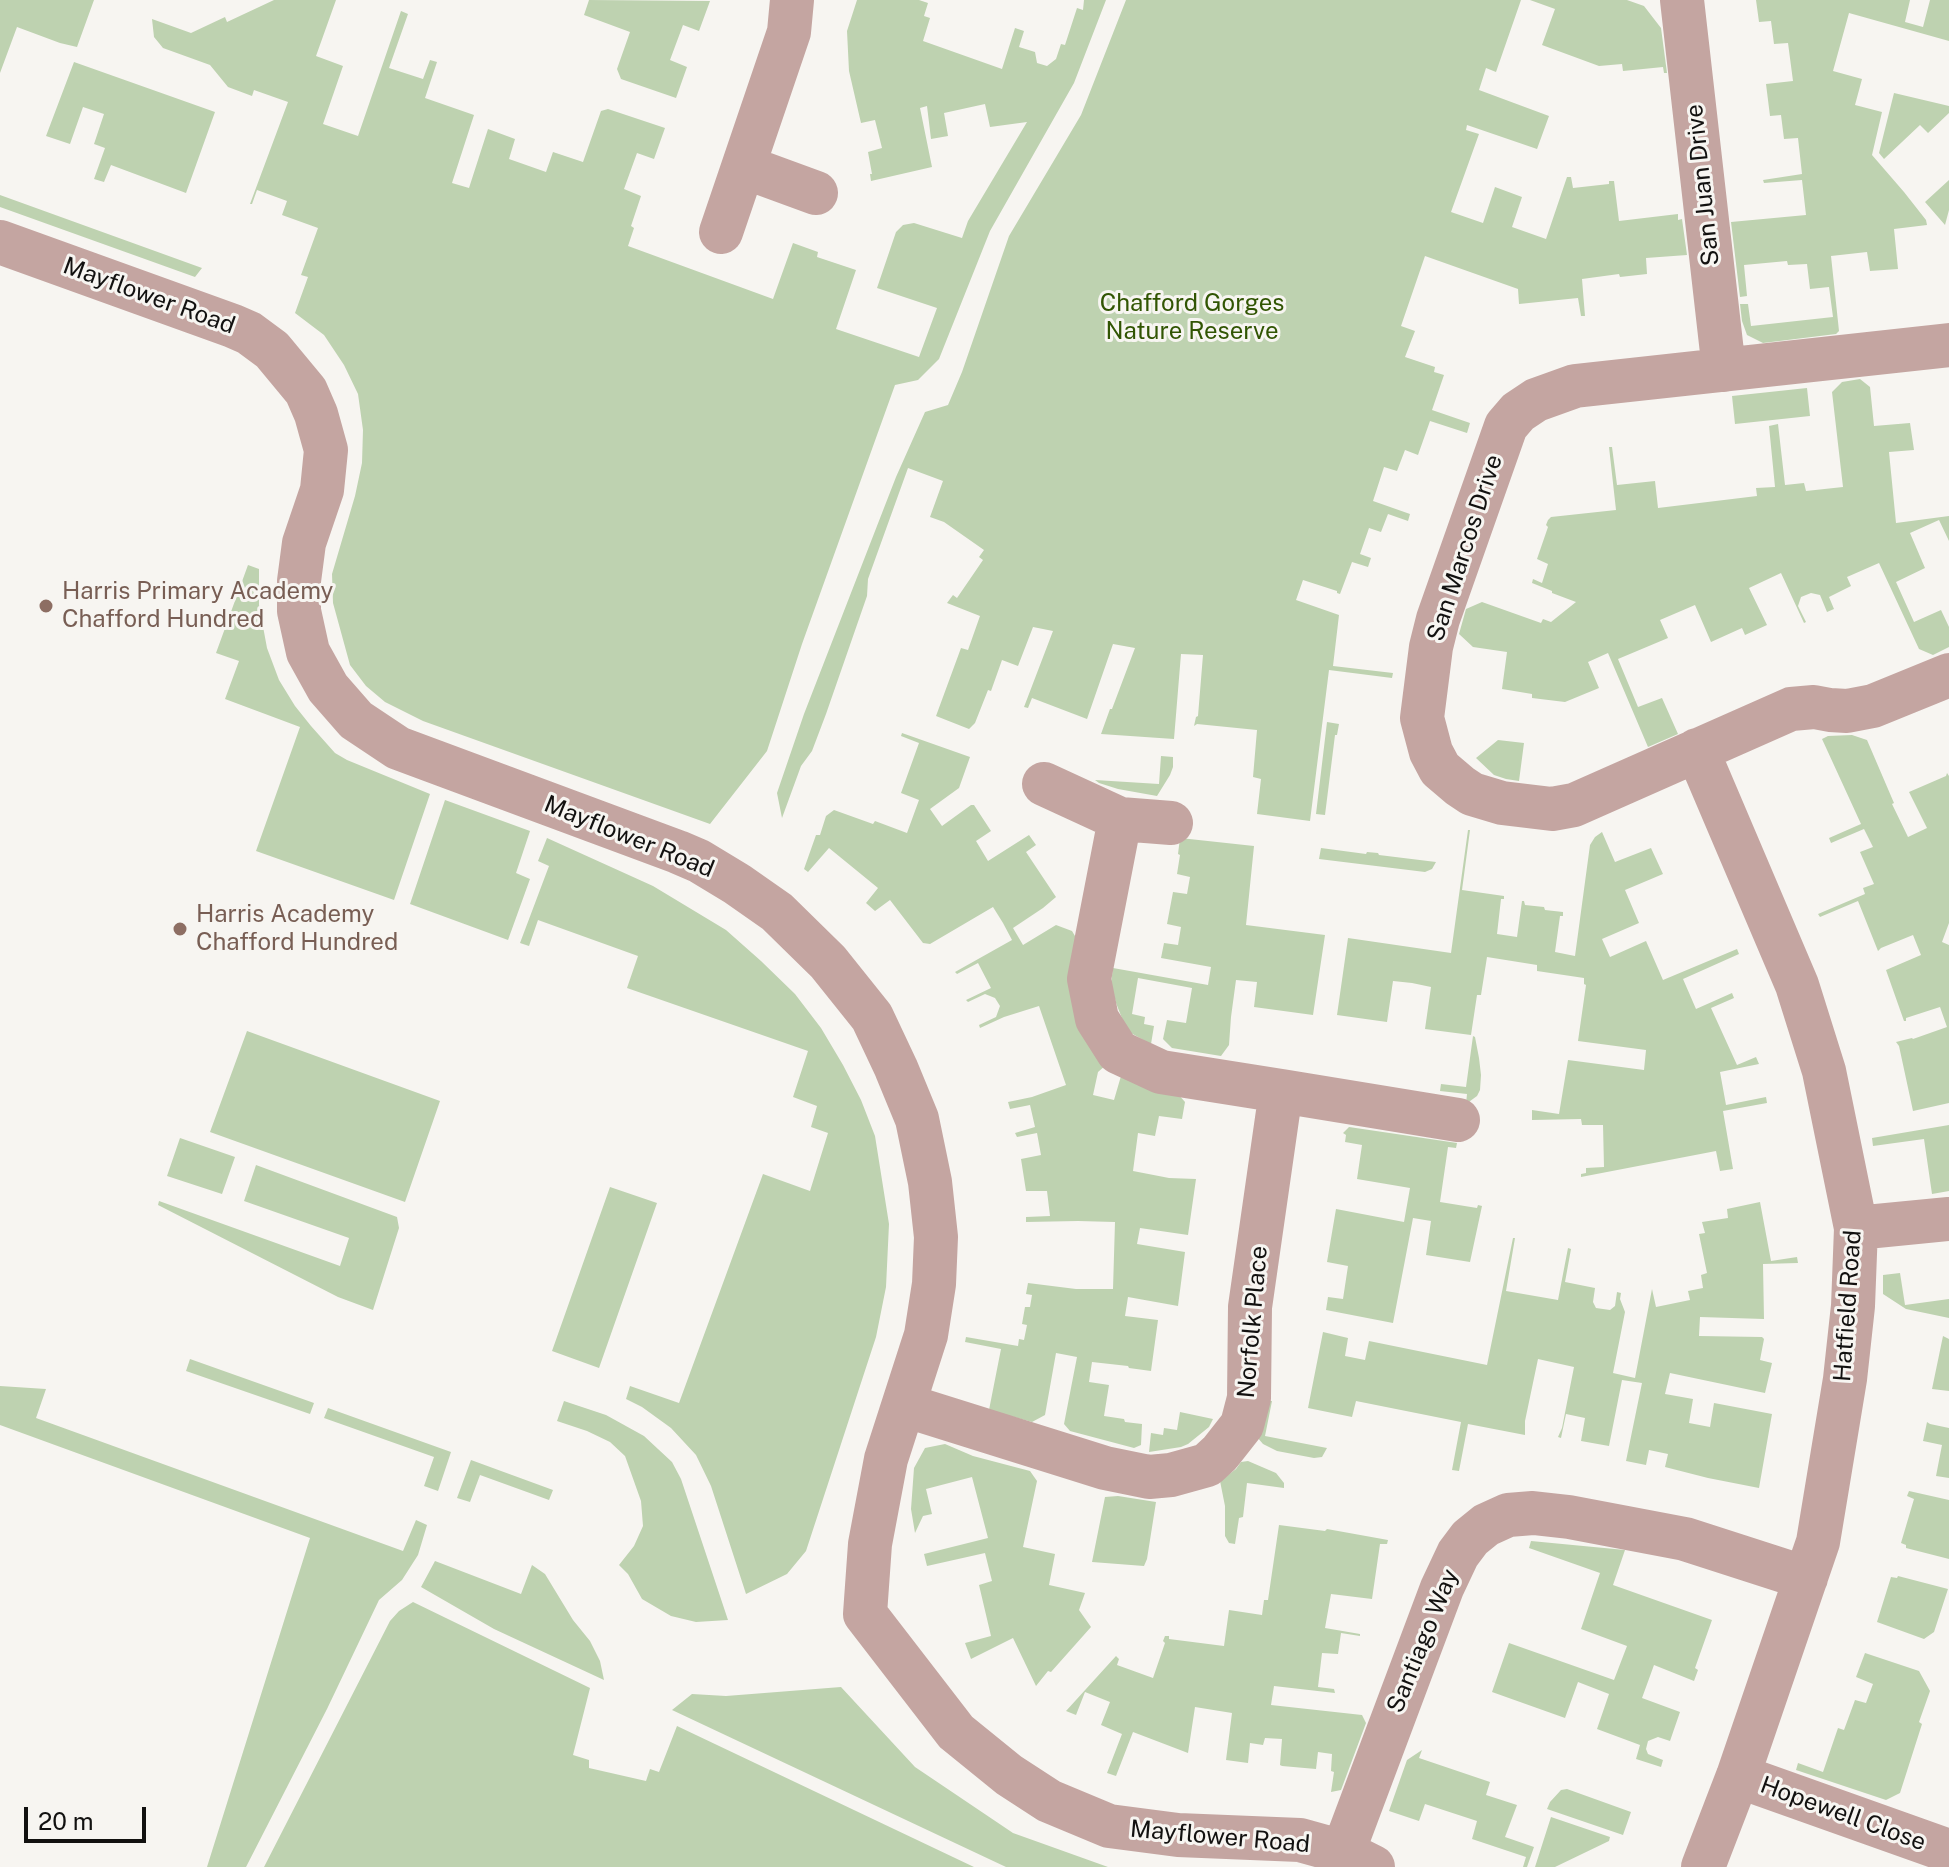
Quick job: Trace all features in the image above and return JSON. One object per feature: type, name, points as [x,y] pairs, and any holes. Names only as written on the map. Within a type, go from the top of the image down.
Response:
[{"type":"street","points":[[721,232],[789,32],[792,0]]},
{"type":"street","name":"San Juan Drive","points":[[1682,0],[1724,370]]},
{"type":"street","points":[[745,167],[816,193]]},
{"type":"street","name":"Mayflower Road","points":[[0,242],[249,333],[272,350],[306,391],[326,450],[322,490],[304,543],[299,611],[308,652],[328,688],[356,720],[398,748],[699,861],[777,912],[828,962],[872,1017],[917,1119],[930,1182],[936,1237],[934,1284],[926,1335],[886,1459],[870,1544],[865,1614],[956,1732],[1009,1775],[1049,1801],[1109,1826],[1178,1835],[1300,1840],[1358,1859]]},
{"type":"street","name":"San Marcos Drive","points":[[1949,345],[1575,386],[1536,400],[1518,412],[1506,426],[1438,619],[1431,647],[1422,718],[1431,752],[1449,778],[1472,794],[1502,803],[1552,809],[1574,805],[1791,709],[1814,707],[1847,711],[1873,706],[1949,675]]},
{"type":"street","name":"Hatfield Road","points":[[1697,750],[1797,985],[1824,1071],[1856,1228],[1853,1306],[1845,1379],[1818,1542],[1738,1776],[1703,1867]]},
{"type":"street","points":[[1044,784],[1120,819],[1171,823]]},
{"type":"street","points":[[1120,819],[1089,979],[1097,1019],[1118,1052],[1161,1072],[1458,1120]]},
{"type":"street","name":"Norfolk Place","points":[[904,1405],[1127,1473],[1149,1477],[1171,1475],[1207,1465],[1242,1425],[1249,1398],[1250,1307],[1281,1091]]},
{"type":"street","points":[[1856,1228],[1949,1219]]},
{"type":"street","name":"Santiago Way","points":[[1358,1859],[1442,1588],[1458,1554],[1470,1538],[1486,1525],[1508,1515],[1533,1513],[1569,1517],[1685,1539],[1806,1578]]},
{"type":"street","name":"Hopewell Close","points":[[1738,1776],[1949,1851]]},
{"type":"green space","points":[[0,0],[94,0],[77,47],[17,27],[0,73]]},
{"type":"green space","points":[[274,0],[336,0],[316,56],[343,66],[323,124],[358,136],[401,11],[408,14],[389,68],[423,79],[430,60],[437,62],[425,98],[474,115],[452,183],[469,188],[488,129],[515,139],[509,159],[546,172],[553,152],[583,162],[601,111],[608,109],[665,128],[654,159],[637,153],[624,189],[641,196],[628,246],[773,299],[793,243],[818,252],[817,257],[856,270],[836,329],[919,357],[937,308],[877,288],[896,232],[903,225],[914,223],[962,238],[968,221],[1027,122],[990,127],[985,104],[944,113],[948,136],[931,139],[927,106],[920,108],[932,167],[871,181],[868,152],[882,148],[875,120],[861,123],[849,71],[847,31],[857,0],[919,0],[928,3],[924,16],[930,18],[923,41],[1002,69],[1015,28],[1024,31],[1019,47],[1035,52],[1037,63],[1047,66],[1056,59],[1061,44],[1065,45],[1077,8],[1083,10],[1084,0],[1106,0],[1074,83],[990,231],[939,359],[918,380],[895,385],[767,751],[710,824],[423,721],[385,702],[366,686],[350,665],[333,603],[332,574],[362,463],[363,430],[358,394],[324,335],[295,313],[308,277],[301,275],[318,228],[282,215],[287,201],[257,190],[250,204],[288,102],[254,90],[252,96],[228,87],[210,65],[163,48],[154,37],[152,19],[191,33],[225,17],[227,22]]},
{"type":"green space","points":[[589,0],[710,1],[699,31],[683,25],[670,60],[687,67],[676,98],[621,79],[617,69],[630,32],[584,15]]},
{"type":"green space","name":"Chafford Gorges Nature Reserve","points":[[1126,0],[1521,0],[1496,72],[1486,68],[1479,90],[1549,116],[1537,149],[1467,125],[1466,130],[1479,134],[1451,212],[1483,223],[1495,187],[1522,197],[1512,227],[1546,239],[1567,177],[1571,177],[1573,188],[1614,181],[1619,221],[1678,214],[1678,220],[1682,219],[1687,255],[1646,258],[1647,274],[1582,279],[1585,316],[1581,316],[1578,298],[1519,304],[1518,289],[1425,256],[1401,326],[1415,331],[1405,357],[1435,367],[1434,372],[1444,375],[1432,410],[1470,423],[1467,433],[1430,421],[1418,455],[1405,450],[1397,471],[1384,467],[1373,501],[1410,514],[1408,521],[1388,514],[1381,532],[1369,528],[1360,554],[1371,558],[1368,567],[1352,562],[1340,594],[1303,580],[1296,600],[1339,615],[1333,666],[1393,673],[1392,678],[1329,670],[1310,821],[1257,814],[1261,779],[1253,777],[1257,730],[1194,726],[1198,716],[1203,655],[1181,654],[1174,739],[1101,734],[1135,648],[1113,644],[1087,719],[1032,698],[1028,708],[1024,707],[1053,631],[1033,627],[1018,666],[1002,660],[991,691],[988,690],[975,723],[969,729],[936,716],[961,648],[968,650],[980,616],[947,603],[953,595],[957,598],[983,560],[979,557],[984,550],[944,522],[930,517],[943,481],[908,468],[868,579],[867,596],[826,714],[812,751],[801,766],[782,818],[777,793],[804,714],[896,477],[925,412],[948,405],[1009,236],[1081,115]]},
{"type":"green space","points":[[1530,0],[1627,0],[1644,6],[1661,28],[1667,73],[1664,73],[1663,67],[1623,71],[1622,64],[1599,66],[1542,45],[1555,9]]},
{"type":"green space","points":[[1756,0],[1910,0],[1905,22],[1923,27],[1930,0],[1949,0],[1949,41],[1849,13],[1833,71],[1862,79],[1855,105],[1882,112],[1872,155],[1927,225],[1894,229],[1898,269],[1870,271],[1867,252],[1831,256],[1839,331],[1836,334],[1763,343],[1747,335],[1742,321],[1740,304],[1748,304],[1751,326],[1833,317],[1829,287],[1810,289],[1807,264],[1788,265],[1787,261],[1744,265],[1747,296],[1740,297],[1731,222],[1806,215],[1802,180],[1764,183],[1763,180],[1802,174],[1798,138],[1784,139],[1781,115],[1770,116],[1766,84],[1793,81],[1788,43],[1774,44],[1771,21],[1759,22]]},
{"type":"green space","points":[[74,62],[215,112],[186,193],[111,165],[104,182],[94,179],[105,148],[94,144],[104,114],[83,107],[70,144],[46,136]]},
{"type":"green space","points":[[1894,93],[1949,106],[1949,113],[1928,133],[1920,125],[1884,159],[1879,153]]},
{"type":"green space","points":[[1949,180],[1949,210],[1945,225],[1925,202]]},
{"type":"green space","points":[[0,195],[202,268],[195,277],[0,207]]},
{"type":"green space","points":[[1860,379],[1870,387],[1874,426],[1910,423],[1914,450],[1889,452],[1896,523],[1949,516],[1949,541],[1939,520],[1910,533],[1925,568],[1896,582],[1914,622],[1941,610],[1949,627],[1949,647],[1933,655],[1919,649],[1879,563],[1847,577],[1851,586],[1829,597],[1834,609],[1827,612],[1820,595],[1811,593],[1801,597],[1798,606],[1804,623],[1781,573],[1749,588],[1767,625],[1745,635],[1742,628],[1711,642],[1695,605],[1660,620],[1668,638],[1618,659],[1638,707],[1662,698],[1678,734],[1648,747],[1608,653],[1588,662],[1599,688],[1565,702],[1532,698],[1532,694],[1502,689],[1507,652],[1473,647],[1459,634],[1466,609],[1482,602],[1541,623],[1543,619],[1551,622],[1576,602],[1532,583],[1533,579],[1542,583],[1548,564],[1537,559],[1551,517],[1616,510],[1609,447],[1612,447],[1617,485],[1655,481],[1658,508],[1757,496],[1756,488],[1775,487],[1769,426],[1778,424],[1785,485],[1804,483],[1806,491],[1843,487],[1832,392],[1842,382]]},
{"type":"green space","points":[[1807,388],[1810,416],[1735,424],[1732,396]]},
{"type":"green space","points":[[248,565],[259,569],[259,605],[267,648],[279,680],[295,706],[335,753],[430,794],[394,900],[256,851],[300,727],[225,699],[239,661],[216,653]]},
{"type":"green space","points":[[1327,722],[1339,724],[1325,815],[1316,814]]},
{"type":"green space","points":[[902,733],[970,757],[959,788],[930,809],[942,826],[974,805],[991,831],[976,841],[988,861],[1029,835],[1036,845],[1026,852],[1056,897],[1013,928],[1023,945],[1056,925],[1072,931],[1075,936],[1106,1065],[1098,1072],[1093,1095],[1114,1100],[1121,1076],[1178,1094],[1185,1102],[1182,1119],[1159,1116],[1155,1136],[1138,1133],[1133,1171],[1169,1178],[1196,1179],[1188,1235],[1140,1228],[1137,1244],[1185,1252],[1178,1306],[1128,1297],[1125,1316],[1158,1320],[1151,1371],[1092,1362],[1089,1382],[1109,1385],[1104,1416],[1142,1424],[1141,1445],[1134,1448],[1070,1431],[1064,1424],[1077,1357],[1056,1353],[1045,1415],[1032,1422],[989,1410],[1001,1349],[965,1342],[966,1337],[1018,1346],[1019,1339],[1024,1340],[1027,1325],[1022,1324],[1025,1307],[1030,1307],[1032,1295],[1026,1294],[1028,1283],[1076,1289],[1113,1289],[1115,1222],[1026,1222],[1026,1217],[1050,1216],[1047,1191],[1026,1191],[1021,1159],[1041,1155],[1037,1133],[1017,1137],[1015,1133],[1035,1127],[1030,1105],[1010,1109],[1008,1102],[1066,1085],[1039,1006],[980,1028],[979,1025],[996,1017],[1000,1006],[995,998],[985,994],[968,1002],[966,1000],[991,988],[978,963],[957,974],[955,972],[1012,940],[1003,923],[993,907],[930,944],[923,943],[890,900],[875,911],[866,903],[878,888],[829,848],[808,872],[804,869],[816,835],[820,835],[826,816],[834,810],[907,833],[919,800],[901,793],[919,743],[901,736]]},
{"type":"green space","points":[[1852,735],[1867,740],[1908,837],[1927,828],[1909,792],[1947,773],[1949,776],[1949,923],[1942,942],[1949,945],[1949,1103],[1913,1111],[1896,1042],[1947,1027],[1940,1007],[1904,1021],[1886,970],[1921,955],[1913,935],[1878,951],[1858,901],[1820,917],[1818,914],[1865,894],[1863,888],[1874,884],[1860,852],[1873,847],[1864,829],[1831,843],[1829,838],[1861,824],[1822,739]]},
{"type":"green space","points":[[1498,740],[1524,743],[1519,781],[1494,775],[1476,758]]},
{"type":"green space","points":[[1161,756],[1173,757],[1173,767],[1157,796],[1118,789],[1095,780],[1159,784]]},
{"type":"green space","points":[[445,800],[530,831],[516,873],[530,879],[508,940],[410,904]]},
{"type":"green space","points":[[1468,830],[1462,890],[1504,896],[1501,899],[1497,934],[1517,937],[1522,901],[1525,905],[1563,912],[1555,952],[1575,956],[1590,845],[1602,832],[1615,862],[1651,848],[1663,874],[1625,890],[1639,923],[1602,939],[1610,957],[1646,941],[1663,980],[1737,949],[1739,954],[1683,979],[1696,1009],[1732,993],[1734,998],[1711,1008],[1737,1065],[1756,1057],[1759,1064],[1720,1072],[1726,1105],[1766,1097],[1767,1103],[1723,1111],[1733,1169],[1720,1171],[1716,1151],[1581,1177],[1586,1173],[1586,1168],[1604,1167],[1603,1125],[1582,1125],[1581,1119],[1532,1120],[1532,1110],[1559,1114],[1568,1060],[1644,1070],[1646,1050],[1578,1041],[1586,985],[1584,978],[1537,971],[1537,965],[1487,957],[1471,1035],[1425,1029],[1431,987],[1412,983],[1393,981],[1387,1022],[1337,1015],[1348,938],[1451,953]]},
{"type":"green space","points":[[547,838],[653,886],[726,930],[761,961],[795,994],[821,1028],[861,1100],[875,1136],[889,1224],[886,1287],[876,1337],[806,1551],[787,1574],[746,1594],[711,1486],[696,1455],[671,1428],[626,1399],[630,1386],[679,1403],[763,1174],[810,1191],[828,1133],[811,1127],[817,1106],[793,1097],[808,1051],[627,988],[638,956],[538,920],[529,946],[520,943],[549,866],[538,861]]},
{"type":"green space","points":[[1180,838],[1254,846],[1246,925],[1325,935],[1313,1015],[1254,1007],[1257,982],[1236,980],[1229,1045],[1221,1056],[1172,1048],[1163,1039],[1167,1020],[1186,1023],[1192,988],[1138,978],[1132,1014],[1145,1017],[1144,1024],[1154,1026],[1151,1044],[1127,1031],[1111,983],[1113,968],[1208,985],[1211,967],[1161,958],[1164,943],[1178,945],[1181,927],[1167,924],[1173,892],[1187,894],[1190,877],[1177,874]]},
{"type":"green space","points":[[1321,848],[1436,862],[1432,869],[1425,872],[1319,859]]},
{"type":"green space","points":[[247,1031],[440,1101],[405,1202],[210,1132]]},
{"type":"green space","points":[[1473,1036],[1479,1058],[1480,1090],[1466,1104],[1467,1094],[1440,1091],[1441,1084],[1466,1087]]},
{"type":"green space","points":[[1949,1125],[1949,1191],[1932,1194],[1924,1139],[1873,1146],[1872,1138]]},
{"type":"green space","points":[[1349,1127],[1457,1143],[1456,1148],[1448,1147],[1440,1202],[1477,1208],[1478,1205],[1482,1206],[1470,1262],[1426,1255],[1431,1221],[1413,1218],[1393,1323],[1326,1310],[1328,1297],[1343,1299],[1348,1266],[1327,1262],[1336,1209],[1404,1222],[1410,1188],[1357,1179],[1362,1145],[1345,1142],[1346,1135],[1343,1133]]},
{"type":"green space","points":[[180,1138],[235,1157],[222,1194],[167,1176]]},
{"type":"green space","points":[[256,1165],[397,1217],[399,1228],[373,1310],[338,1297],[158,1205],[159,1201],[340,1266],[349,1238],[244,1201]]},
{"type":"green space","points":[[610,1187],[657,1203],[599,1368],[552,1351]]},
{"type":"green space","points":[[1760,1202],[1771,1261],[1797,1257],[1798,1263],[1763,1264],[1764,1319],[1700,1317],[1699,1336],[1762,1337],[1760,1360],[1772,1363],[1765,1393],[1670,1373],[1665,1394],[1693,1399],[1689,1423],[1710,1427],[1714,1403],[1772,1414],[1759,1488],[1665,1467],[1668,1454],[1649,1450],[1646,1465],[1626,1461],[1642,1383],[1622,1380],[1609,1446],[1581,1441],[1585,1418],[1566,1414],[1561,1438],[1558,1437],[1574,1367],[1538,1359],[1525,1435],[1468,1424],[1459,1471],[1452,1470],[1461,1422],[1356,1401],[1352,1417],[1308,1408],[1323,1332],[1348,1338],[1345,1356],[1365,1360],[1369,1341],[1487,1365],[1513,1238],[1506,1291],[1558,1300],[1568,1248],[1571,1249],[1565,1282],[1595,1288],[1593,1302],[1596,1308],[1610,1310],[1615,1306],[1617,1292],[1621,1293],[1625,1312],[1613,1373],[1635,1378],[1652,1289],[1656,1307],[1690,1300],[1688,1291],[1703,1288],[1701,1275],[1707,1273],[1699,1234],[1705,1233],[1702,1222],[1728,1218],[1727,1209]]},
{"type":"green space","points":[[1900,1273],[1905,1305],[1949,1299],[1949,1318],[1906,1309],[1883,1294],[1883,1275]]},
{"type":"green space","points":[[1943,1336],[1949,1339],[1949,1391],[1932,1389]]},
{"type":"green space","points":[[190,1359],[314,1403],[310,1414],[186,1371]]},
{"type":"green space","points":[[0,1386],[46,1389],[36,1418],[403,1551],[416,1520],[427,1525],[418,1555],[402,1580],[379,1600],[246,1867],[207,1867],[310,1538],[0,1425]]},
{"type":"green space","points":[[564,1401],[606,1415],[644,1436],[672,1462],[681,1479],[728,1620],[696,1622],[671,1616],[642,1599],[628,1574],[619,1565],[634,1546],[643,1526],[641,1501],[625,1456],[610,1442],[557,1421]]},
{"type":"green space","points":[[1267,1401],[1272,1401],[1265,1436],[1327,1448],[1322,1457],[1277,1451],[1263,1444],[1257,1437]]},
{"type":"green space","points":[[328,1408],[451,1452],[438,1491],[424,1486],[434,1457],[324,1418]]},
{"type":"green space","points":[[1180,1412],[1213,1419],[1209,1427],[1188,1444],[1149,1452],[1151,1433],[1163,1435],[1164,1428],[1177,1430]]},
{"type":"green space","points":[[1927,1422],[1949,1428],[1949,1478],[1936,1476],[1942,1445],[1923,1441]]},
{"type":"green space","points":[[945,1444],[973,1456],[1030,1471],[1037,1481],[1023,1547],[1055,1554],[1049,1585],[1085,1593],[1079,1610],[1091,1627],[1036,1686],[1013,1638],[971,1659],[965,1643],[991,1636],[979,1585],[992,1581],[985,1553],[927,1566],[924,1554],[988,1538],[972,1477],[926,1489],[932,1514],[923,1516],[915,1533],[911,1509],[914,1468],[925,1448]]},
{"type":"green space","points":[[471,1460],[553,1490],[549,1500],[480,1475],[470,1502],[457,1498]]},
{"type":"green space","points":[[1248,1461],[1276,1473],[1284,1488],[1247,1483],[1243,1517],[1239,1518],[1235,1544],[1229,1543],[1225,1536],[1225,1506],[1220,1481],[1241,1462]]},
{"type":"green space","points":[[1909,1491],[1949,1500],[1949,1559],[1906,1548],[1901,1543],[1914,1499],[1907,1496]]},
{"type":"green space","points":[[1105,1497],[1156,1502],[1144,1566],[1092,1562]]},
{"type":"green space","points":[[1279,1525],[1327,1529],[1388,1540],[1387,1544],[1380,1544],[1372,1599],[1331,1594],[1325,1628],[1360,1634],[1341,1633],[1338,1654],[1322,1653],[1318,1687],[1334,1689],[1335,1693],[1274,1686],[1271,1705],[1362,1715],[1366,1723],[1341,1790],[1331,1792],[1334,1772],[1331,1771],[1332,1754],[1318,1752],[1316,1769],[1282,1766],[1282,1739],[1265,1738],[1263,1745],[1250,1743],[1248,1763],[1226,1760],[1232,1713],[1195,1707],[1188,1753],[1133,1732],[1116,1776],[1107,1773],[1122,1734],[1101,1725],[1110,1702],[1085,1692],[1076,1715],[1066,1711],[1116,1656],[1119,1659],[1117,1665],[1153,1678],[1165,1636],[1224,1646],[1229,1610],[1262,1615],[1264,1600],[1268,1600]]},
{"type":"green space","points":[[1531,1541],[1625,1550],[1613,1585],[1712,1620],[1695,1668],[1698,1670],[1694,1681],[1654,1665],[1642,1698],[1680,1712],[1670,1741],[1658,1737],[1648,1741],[1648,1754],[1663,1760],[1661,1767],[1636,1759],[1640,1745],[1597,1729],[1609,1694],[1578,1682],[1565,1718],[1492,1692],[1509,1643],[1614,1680],[1627,1646],[1581,1629],[1600,1573],[1529,1548]]},
{"type":"green space","points":[[435,1561],[521,1594],[532,1565],[545,1574],[573,1620],[590,1641],[600,1661],[604,1680],[494,1629],[421,1587]]},
{"type":"green space","points":[[1898,1576],[1948,1589],[1934,1632],[1924,1639],[1877,1622],[1891,1577]]},
{"type":"green space","points":[[413,1602],[590,1688],[573,1755],[589,1760],[589,1768],[646,1781],[650,1769],[659,1772],[677,1726],[974,1867],[264,1867],[390,1621]]},
{"type":"green space","points":[[1865,1653],[1919,1671],[1930,1691],[1900,1793],[1886,1800],[1796,1770],[1798,1763],[1823,1772],[1838,1728],[1844,1730],[1855,1700],[1866,1703],[1873,1684],[1856,1677]]},
{"type":"green space","points":[[841,1687],[915,1767],[1013,1833],[1108,1867],[1006,1867],[672,1710],[692,1694],[726,1696]]},
{"type":"green space","points":[[1422,1750],[1419,1758],[1490,1782],[1486,1795],[1517,1805],[1505,1837],[1534,1847],[1527,1867],[1523,1867],[1526,1857],[1472,1839],[1477,1821],[1425,1804],[1419,1821],[1389,1811],[1407,1760]]},
{"type":"green space","points":[[1567,1789],[1631,1812],[1623,1835],[1547,1809],[1561,1790]]},
{"type":"green space","points":[[1551,1817],[1610,1837],[1609,1841],[1555,1867],[1535,1867]]},
{"type":"place","name":"Harris Primary Academy Chafford Hundred","points":[[46,606]]},
{"type":"place","name":"Harris Academy Chafford Hundred","points":[[180,929]]}]
